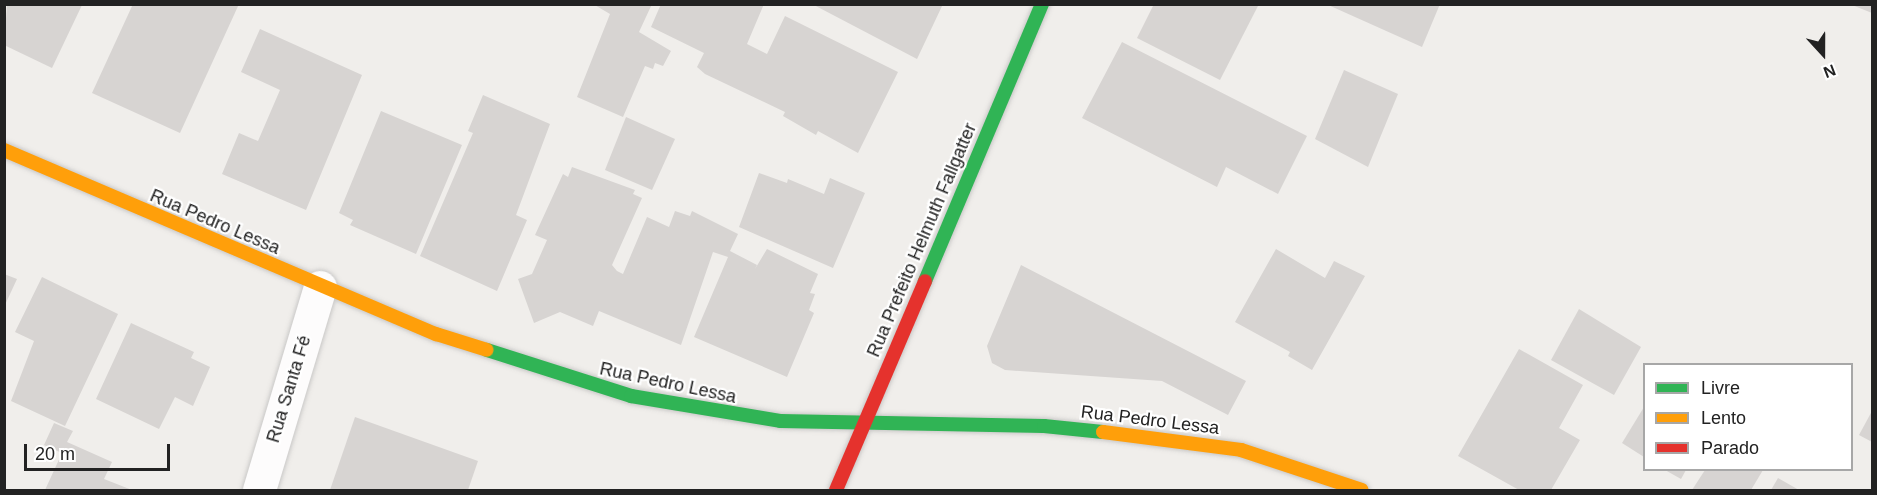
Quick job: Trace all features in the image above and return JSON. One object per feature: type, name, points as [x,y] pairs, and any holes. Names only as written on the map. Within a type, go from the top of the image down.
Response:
[{"type":"street","name":"Rua Prefeito Helmuth Fallgatter","points":[[836,490],[1042,4]]},
{"type":"street","name":"Rua Pedro Lessa","points":[[4,150],[320,287],[436,334],[631,396],[735,416],[1044,426],[1171,438],[1241,450],[1362,490]]},
{"type":"street","name":"Rua Santa Fé","points":[[259,490],[320,287]]},
{"type":"building","points":[[133,4],[239,4],[180,133],[92,93]]},
{"type":"building","points":[[593,4],[652,4],[639,32],[671,51],[663,66],[655,63],[653,69],[645,66],[623,117],[577,97],[610,14]]},
{"type":"building","points":[[661,4],[764,4],[747,44],[767,54],[785,16],[898,72],[858,153],[818,131],[816,135],[783,116],[785,112],[705,74],[697,67],[704,53],[651,27]]},
{"type":"building","points":[[812,4],[943,4],[917,59]]},
{"type":"building","points":[[1154,4],[1259,4],[1220,80],[1137,38]]},
{"type":"building","points":[[1326,4],[1440,4],[1422,47]]},
{"type":"building","points":[[1872,4],[1872,13],[1852,5]]},
{"type":"building","points":[[7,5],[82,5],[52,68],[4,45]]},
{"type":"building","points":[[260,29],[362,75],[306,210],[222,174],[239,133],[258,141],[280,90],[241,72]]},
{"type":"building","points":[[1122,42],[1307,136],[1278,194],[1226,167],[1217,187],[1082,118]]},
{"type":"building","points":[[1344,70],[1398,94],[1368,167],[1315,139]]},
{"type":"building","points":[[483,95],[550,124],[516,215],[527,220],[497,291],[420,256],[473,133],[468,131]]},
{"type":"building","points":[[381,111],[462,145],[416,254],[350,225],[353,220],[339,213]]},
{"type":"building","points":[[626,117],[675,139],[652,190],[605,170]]},
{"type":"building","points":[[572,167],[635,190],[633,194],[642,198],[612,265],[623,274],[647,217],[669,227],[675,211],[690,216],[692,211],[738,234],[730,251],[757,265],[755,269],[767,249],[818,274],[810,293],[815,294],[809,310],[814,313],[787,377],[694,337],[728,257],[713,252],[681,345],[599,311],[593,326],[560,312],[534,323],[518,279],[532,274],[547,240],[535,235],[563,174],[568,177]]},
{"type":"building","points":[[759,173],[787,183],[788,179],[824,194],[830,178],[865,193],[833,268],[739,227]]},
{"type":"building","points":[[1276,249],[1325,278],[1334,261],[1365,276],[1312,370],[1288,356],[1290,352],[1235,322]]},
{"type":"building","points":[[1021,265],[1246,381],[1228,415],[1162,381],[1005,370],[992,363],[987,346]]},
{"type":"building","points":[[4,274],[17,279],[4,307]]},
{"type":"building","points":[[42,277],[118,314],[65,426],[11,401],[34,341],[15,332]]},
{"type":"building","points":[[1579,309],[1641,347],[1614,395],[1551,360]]},
{"type":"building","points":[[131,323],[194,352],[191,358],[210,367],[193,406],[175,397],[159,429],[96,399]]},
{"type":"building","points":[[1519,349],[1583,385],[1559,428],[1580,440],[1551,490],[1519,490],[1458,456]]},
{"type":"building","points":[[1643,409],[1643,456],[1622,443]]},
{"type":"building","points":[[1872,411],[1872,442],[1859,435]]},
{"type":"building","points":[[355,417],[478,461],[468,490],[330,490]]},
{"type":"building","points":[[54,423],[73,431],[67,442],[112,462],[104,479],[132,490],[45,490],[62,453],[44,445]]},
{"type":"building","points":[[1667,471],[1685,471],[1681,479]]},
{"type":"building","points":[[1704,471],[1762,471],[1751,490],[1692,490]]},
{"type":"building","points":[[1778,478],[1799,490],[1771,490]]},
{"type":"traffic: fast","points":[[925,281],[1042,4]]},
{"type":"traffic: fast","points":[[487,350],[631,396],[780,421],[1044,426],[1103,432]]},
{"type":"traffic: slow","points":[[4,150],[436,334],[487,350]]},
{"type":"traffic: slow","points":[[1103,432],[1241,450],[1362,490]]},
{"type":"traffic: jam","points":[[836,490],[925,281]]}]
